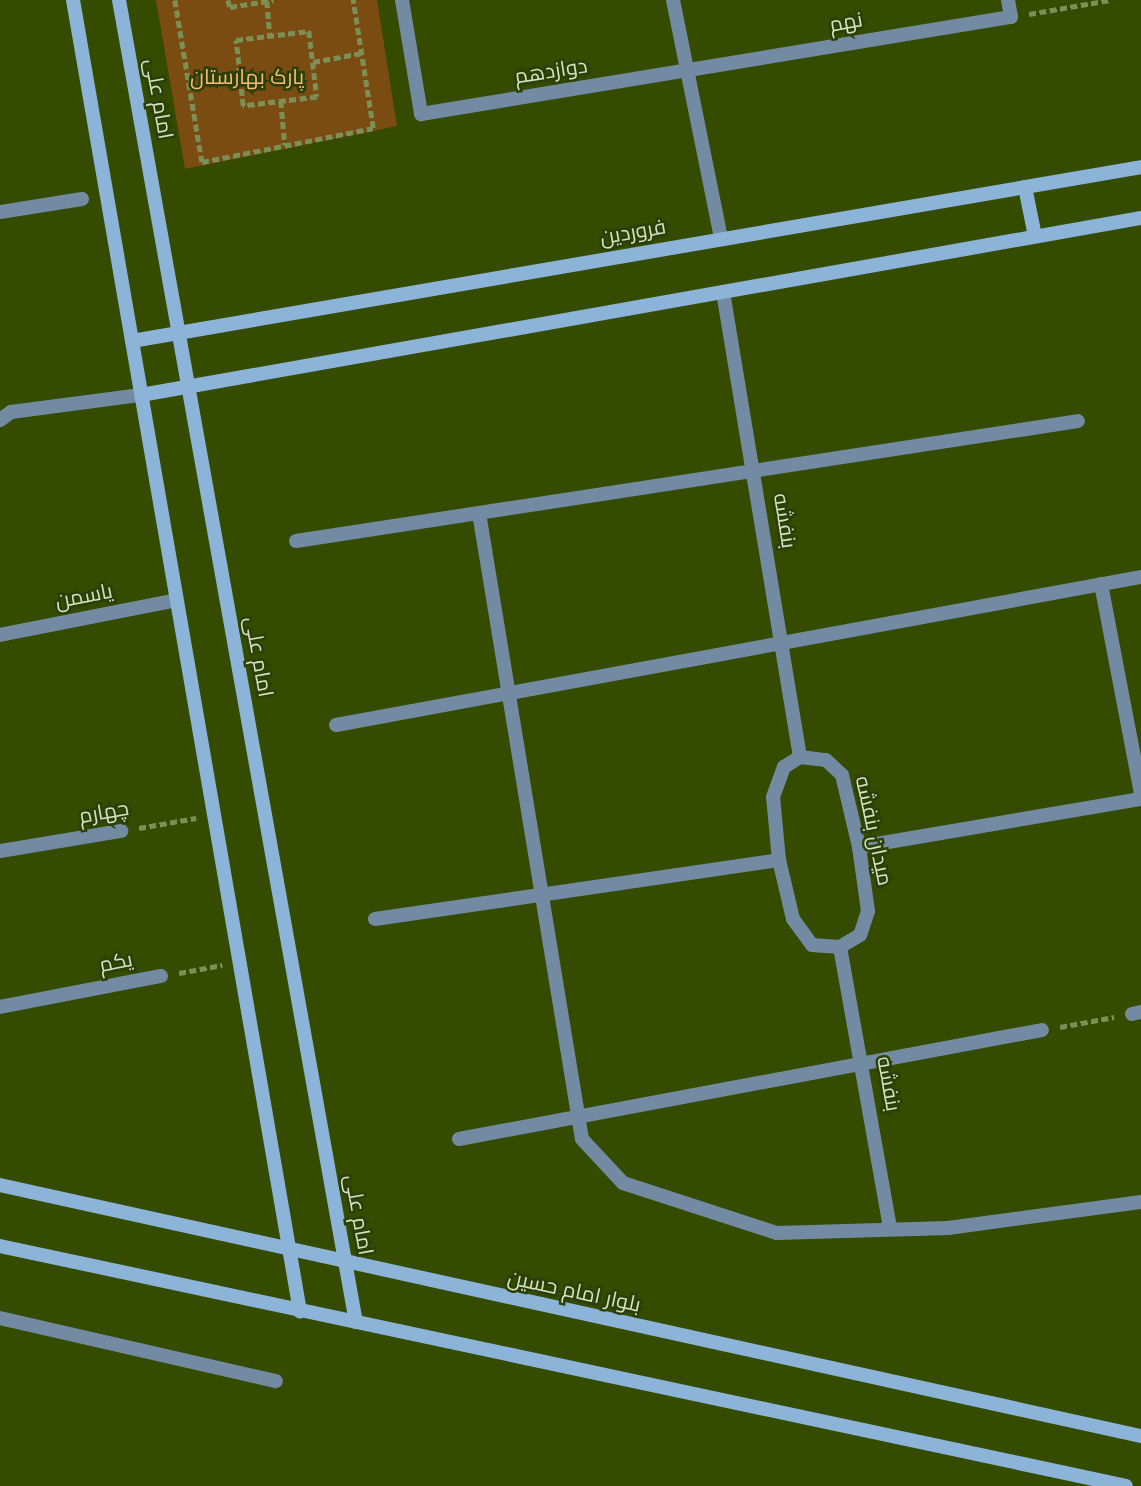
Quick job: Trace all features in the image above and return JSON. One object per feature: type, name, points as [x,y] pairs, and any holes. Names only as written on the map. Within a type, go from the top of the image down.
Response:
[{"type":"street","points":[[73,0],[300,1311]]},
{"type":"street","name":"امام علی","points":[[119,0],[356,1322]]},
{"type":"street","name":"دوازدهم","points":[[402,0],[421,114],[688,71]]},
{"type":"street","points":[[673,0],[722,239]]},
{"type":"street","points":[[1008,0],[1011,17]]},
{"type":"street","name":"نهم","points":[[688,71],[1011,17]]},
{"type":"street","name":"فروردین","points":[[132,341],[1141,167]]},
{"type":"street","points":[[1026,187],[1035,236]]},
{"type":"street","points":[[0,212],[82,199]]},
{"type":"street","points":[[0,419],[11,412],[188,386],[1141,218]]},
{"type":"street","name":"بنفشه","points":[[723,292],[755,471],[800,757]]},
{"type":"street","points":[[296,541],[1078,421]]},
{"type":"street","points":[[479,513],[582,1139],[623,1183],[777,1233],[948,1228],[1141,1202]]},
{"type":"street","points":[[336,725],[1141,577]]},
{"type":"street","points":[[1101,584],[1141,793]]},
{"type":"street","name":"یاسمن","points":[[0,635],[177,600]]},
{"type":"street","points":[[800,757],[784,767],[773,797],[779,860],[793,919],[812,945],[840,947]]},
{"type":"street","name":"میدان بنفشه","points":[[800,757],[827,761],[842,775],[859,847],[868,911],[860,935],[840,947]]},
{"type":"street","points":[[859,847],[1141,799]]},
{"type":"street","name":"چهارم","points":[[0,851],[121,831]]},
{"type":"street","points":[[375,919],[779,860]]},
{"type":"street","name":"بنفشه","points":[[840,947],[863,1064],[890,1230]]},
{"type":"street","name":"یکم","points":[[0,1007],[161,976]]},
{"type":"street","points":[[459,1139],[1042,1030]]},
{"type":"street","name":"بلوار امام حسین","points":[[0,1185],[289,1246],[345,1264],[1141,1436]]},
{"type":"street","points":[[0,1246],[1126,1486]]},
{"type":"street","points":[[0,1318],[276,1381]]},
{"type":"path","points":[[175,0],[202,162],[373,128],[354,0]]},
{"type":"path","points":[[228,0],[230,7],[270,1],[270,36]]},
{"type":"path","points":[[1011,17],[1110,0]]},
{"type":"path","points":[[309,31],[313,62],[317,97],[243,106],[236,40],[309,31]]},
{"type":"path","points":[[313,62],[362,54]]},
{"type":"path","points":[[188,80],[239,72]]},
{"type":"path","points":[[281,101],[285,145]]},
{"type":"path","name":"چهارم","points":[[121,831],[214,815]]},
{"type":"path","name":"یکم","points":[[161,976],[240,961]]},
{"type":"path","points":[[1042,1030],[1136,1013]]},
{"type":"green space","name":"پارک بهارستان","points":[[156,0],[377,0],[397,126],[185,169]]}]
